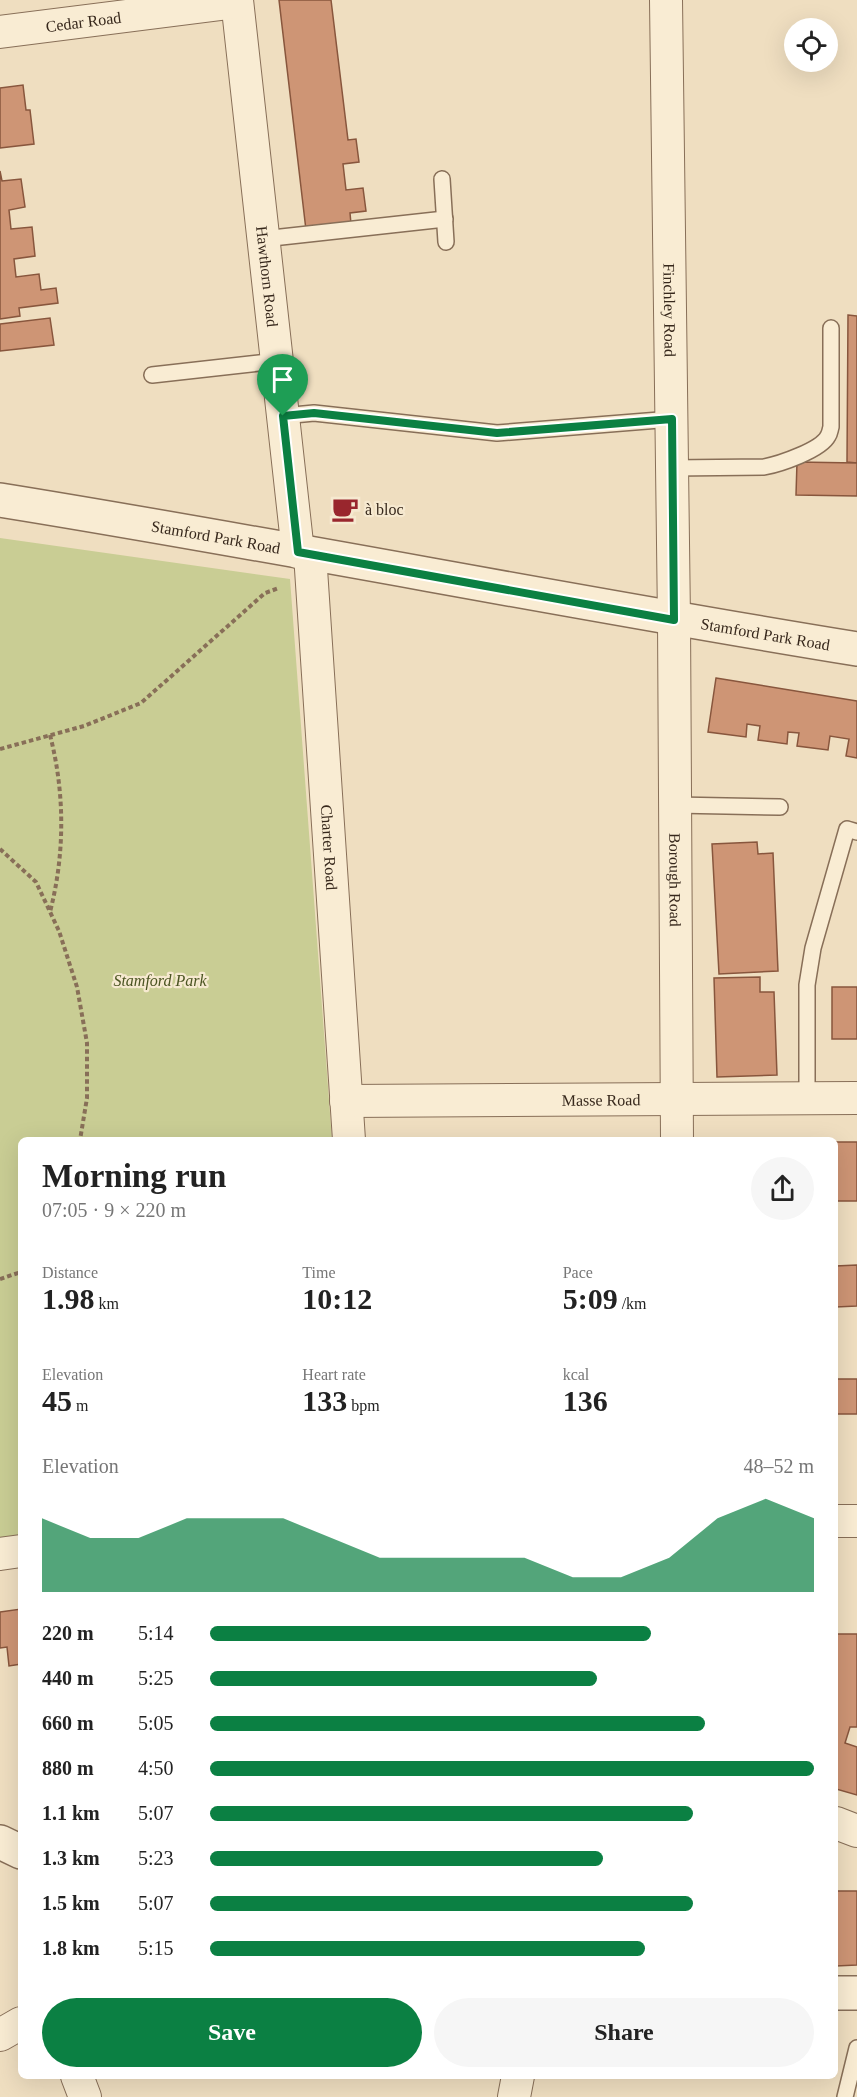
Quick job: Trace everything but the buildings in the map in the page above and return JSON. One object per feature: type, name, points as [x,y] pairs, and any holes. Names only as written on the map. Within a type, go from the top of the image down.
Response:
[{"type":"street","name":"Finchley Road","points":[[666,0],[674,620]]},
{"type":"street","name":"Cedar Road","points":[[0,32],[237,1]]},
{"type":"street","name":"Hawthorn Road","points":[[237,1],[283,416],[307,561]]},
{"type":"street","name":"Stamford Park Road","points":[[0,500],[113,518],[307,561],[857,649]]},
{"type":"street","name":"Charter Road","points":[[307,561],[349,1137]]},
{"type":"street","name":"Borough Road","points":[[674,620],[677,1137]]},
{"type":"street","name":"Masse Road","points":[[346,1101],[857,1098]]},
{"type":"street","points":[[838,1521],[857,1521]]},
{"type":"street","points":[[0,1554],[18,1551]]},
{"type":"street","points":[[838,1824],[857,1831]]},
{"type":"street","points":[[0,1842],[18,1851]]},
{"type":"street","points":[[838,1993],[857,1993]]},
{"type":"street","points":[[0,2035],[18,2025]]},
{"type":"street","points":[[78,2079],[85,2097]]},
{"type":"street","points":[[514,2097],[517,2079]]},
{"type":"lane","points":[[442,179],[446,242]]},
{"type":"lane","points":[[263,239],[445,219]]},
{"type":"lane","points":[[672,468],[764,467],[779,464],[819,445],[828,437],[831,427],[831,328]]},
{"type":"lane","points":[[152,375],[277,361]]},
{"type":"lane","points":[[283,416],[314,413],[497,433],[672,419]]},
{"type":"lane","points":[[675,805],[780,807]]},
{"type":"lane","points":[[807,1098],[807,985],[813,948],[847,829],[857,832]]},
{"type":"lane","points":[[845,2097],[857,2048]]},
{"type":"path","points":[[0,749],[84,726],[141,703],[265,593],[307,561]]},
{"type":"path","points":[[50,735],[57,761],[62,821],[57,885],[50,913]]},
{"type":"path","points":[[0,849],[36,882],[59,931],[77,987],[87,1043],[87,1098],[80,1137]]},
{"type":"path","points":[[0,1279],[18,1273]]},
{"type":"green space","name":"Stamford Park","points":[[0,538],[290,579],[332,1137],[18,1137],[18,1543],[0,1545]]},
{"type":"place","name":"à bloc","points":[[345,509]]},
{"type":"route","points":[[314,413],[497,433],[672,419],[674,620],[298,552],[283,416],[314,413]]}]
